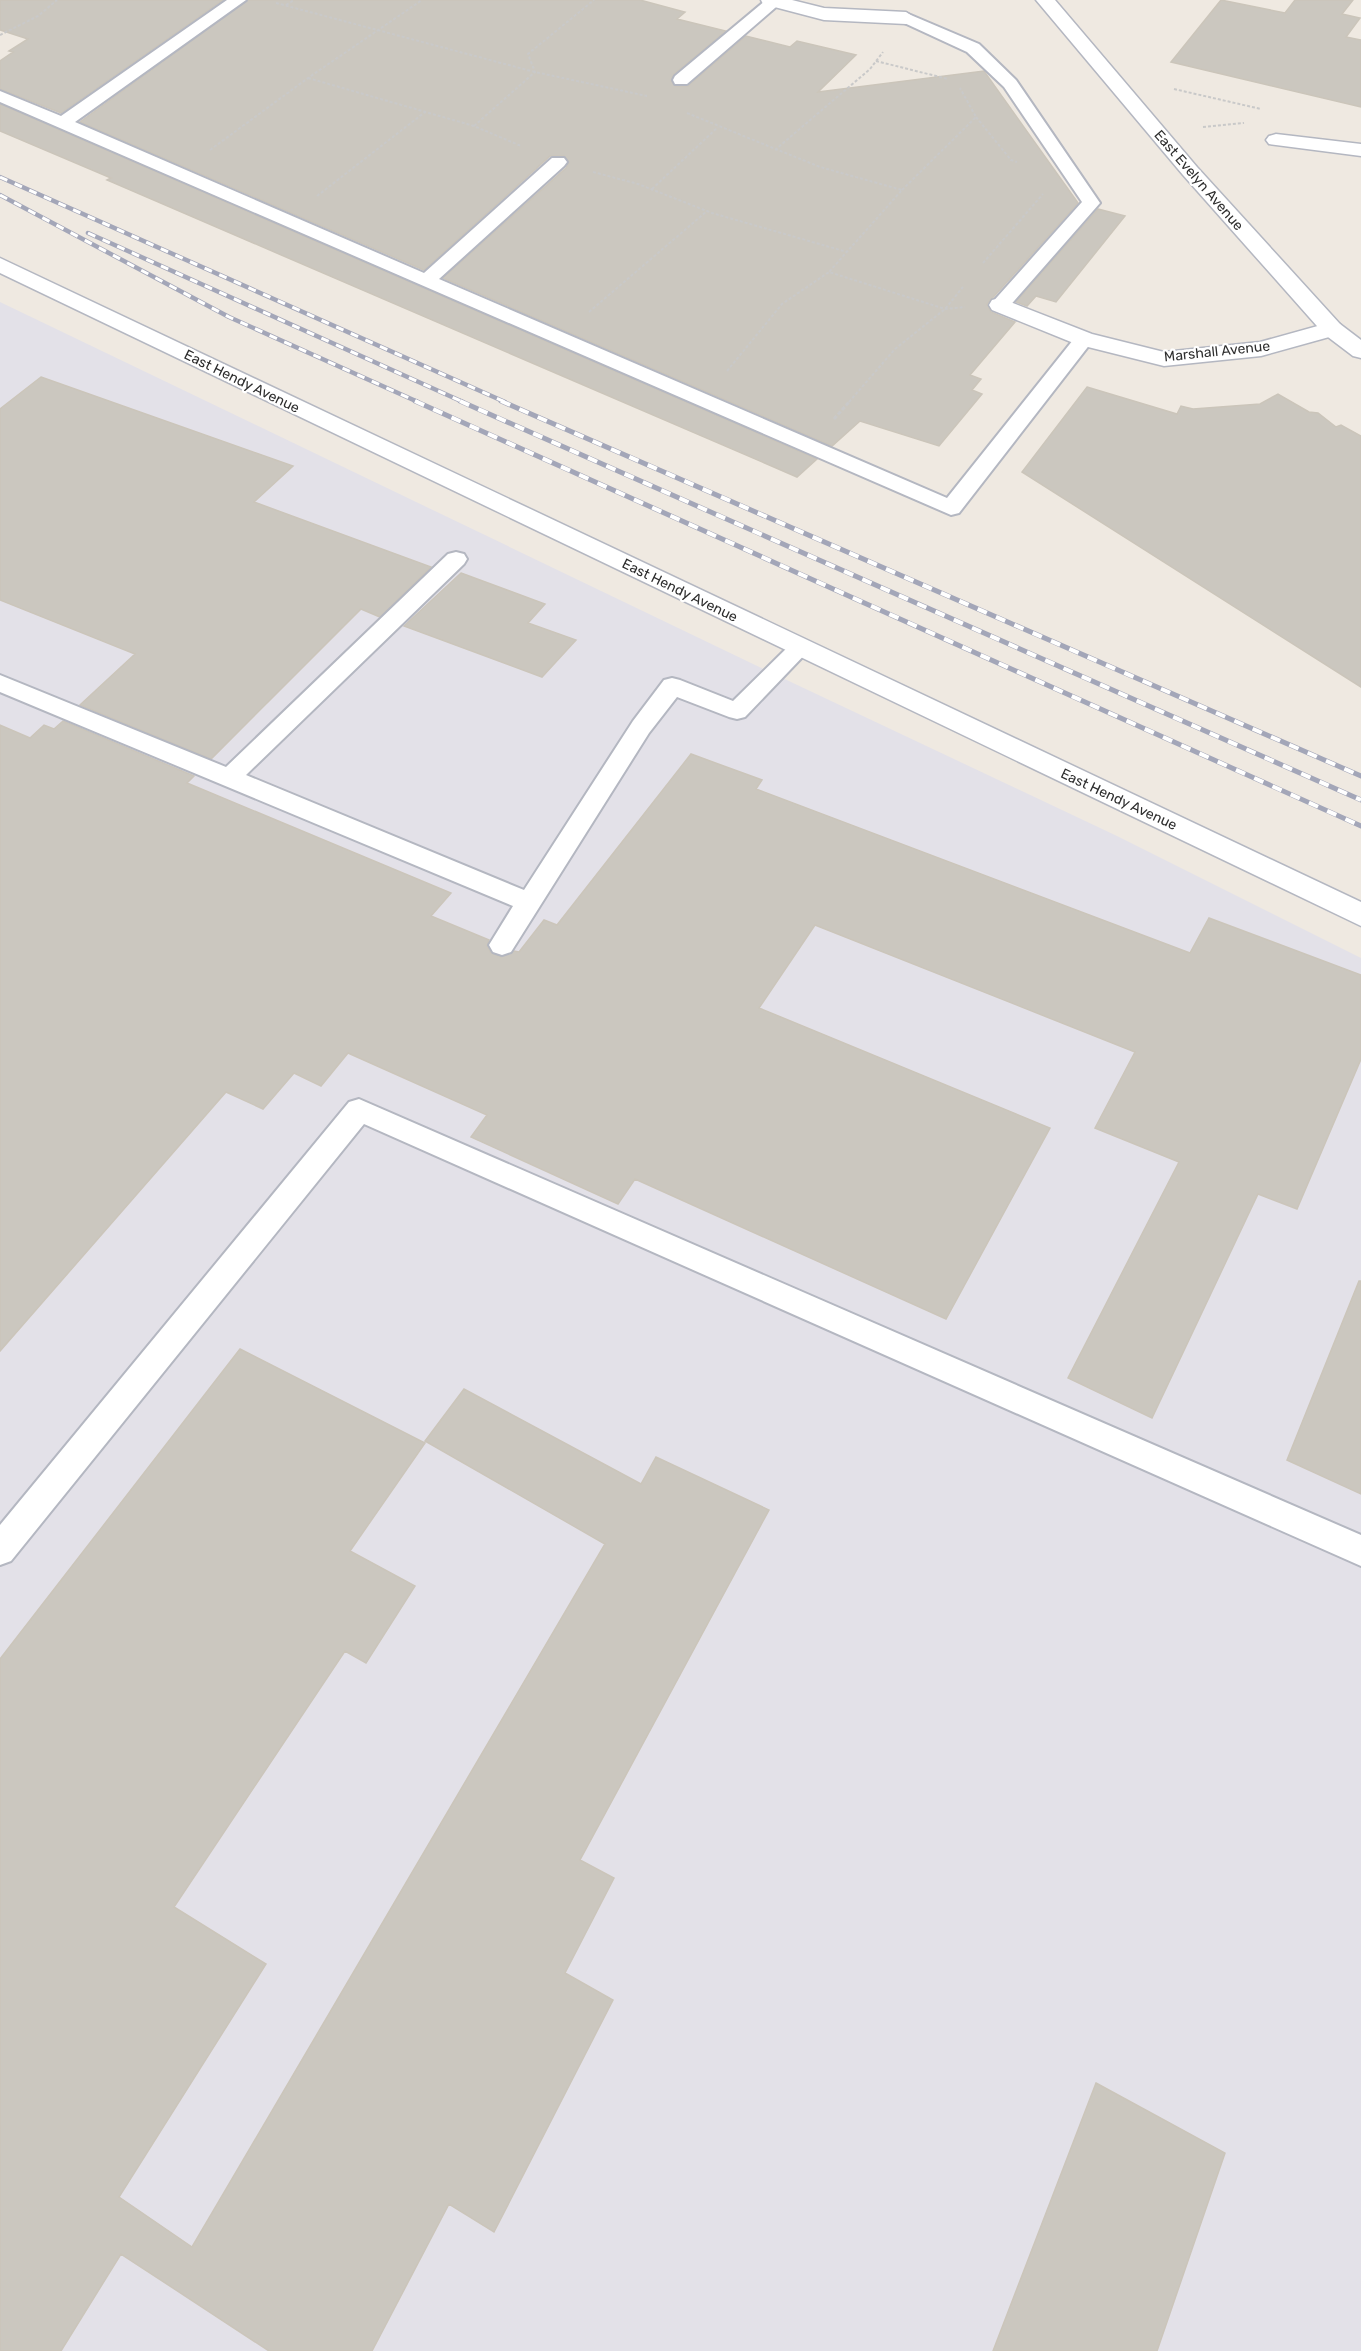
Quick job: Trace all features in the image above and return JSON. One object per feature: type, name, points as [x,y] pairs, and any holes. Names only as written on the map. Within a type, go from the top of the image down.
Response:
[{"type":"street","name":"East Evelyn Avenue","points":[[1045,0],[1158,133],[1332,329],[1361,351]]},
{"type":"street","points":[[772,1],[824,14],[906,18]]},
{"type":"street","points":[[1276,140],[1361,150]]},
{"type":"street","name":"East Hendy Avenue","points":[[0,265],[1361,915]]},
{"type":"street","name":"Marshall Avenue","points":[[1000,305],[1084,339],[1164,359],[1261,349],[1332,329]]},
{"type":"lane","points":[[62,123],[238,0]]},
{"type":"lane","points":[[681,80],[772,1]]},
{"type":"lane","points":[[906,18],[973,48],[1010,84],[1090,203],[1000,305]]},
{"type":"lane","points":[[0,96],[951,508],[1084,339]]},
{"type":"lane","points":[[427,280],[558,162]]},
{"type":"lane","points":[[229,778],[456,559]]},
{"type":"lane","points":[[502,945],[641,727],[672,686],[737,711],[801,647]]},
{"type":"lane","points":[[0,683],[529,902]]},
{"type":"lane","points":[[0,1550],[359,1110],[1361,1551]]},
{"type":"path","points":[[0,35],[38,16],[57,0]]},
{"type":"path","points":[[267,0],[535,72],[638,92],[653,98]]},
{"type":"path","points":[[286,5],[294,0]]},
{"type":"path","points":[[178,173],[423,0]]},
{"type":"path","points":[[535,72],[528,54],[594,0]]},
{"type":"path","points":[[775,150],[870,69],[906,18]]},
{"type":"path","points":[[703,400],[782,304],[829,272],[902,190],[976,117],[956,81],[876,61]]},
{"type":"path","points":[[474,126],[535,72]]},
{"type":"path","points":[[1158,133],[1257,121],[1276,140],[1292,116],[1174,89]]},
{"type":"path","points":[[286,219],[426,112]]},
{"type":"path","points":[[686,113],[820,167],[902,190]]},
{"type":"path","points":[[652,189],[718,127]]},
{"type":"path","points":[[982,265],[1050,186]]},
{"type":"path","points":[[559,337],[707,211]]},
{"type":"path","points":[[829,272],[945,309],[1000,305]]},
{"type":"path","points":[[810,446],[895,348],[945,309],[967,282]]},
{"type":"shaded area","points":[[0,302],[1117,836],[1361,958],[1361,2351],[0,2351]]},
{"type":"building","points":[[0,0],[223,0],[61,113],[0,89],[0,61],[13,52],[9,51],[28,39],[0,30]]},
{"type":"building","points":[[248,0],[640,0],[685,12],[677,19],[726,31],[674,74],[671,81],[675,86],[688,86],[746,36],[790,47],[797,41],[856,55],[818,92],[984,71],[1078,203],[987,304],[991,312],[1015,322],[970,375],[981,379],[972,390],[982,394],[939,446],[860,421],[832,446],[443,278],[566,168],[569,162],[564,156],[550,156],[424,270],[80,122]]},
{"type":"building","points":[[1221,0],[1285,13],[1295,0],[1353,0],[1342,14],[1360,18],[1346,37],[1361,40],[1361,107],[1171,62]]},
{"type":"building","points":[[0,104],[817,459],[797,477],[107,180],[111,178],[0,131]]},
{"type":"building","points":[[1098,209],[1125,216],[1056,302],[1036,296],[1027,306],[1016,302]]},
{"type":"building","points":[[41,377],[293,466],[254,502],[431,567],[380,617],[361,609],[211,759],[80,705],[135,654],[0,600],[0,409]]},
{"type":"building","points":[[1087,387],[1177,414],[1181,406],[1193,409],[1260,404],[1278,394],[1309,412],[1318,413],[1336,427],[1341,425],[1361,436],[1361,687],[1022,472]]},
{"type":"building","points":[[461,573],[545,604],[528,623],[576,640],[542,677],[404,626]]},
{"type":"building","points":[[63,721],[194,776],[187,783],[451,893],[431,916],[489,940],[487,946],[491,953],[501,957],[514,951],[519,952],[544,920],[557,925],[691,754],[762,780],[756,789],[1190,953],[1209,918],[1361,975],[1361,1059],[1297,1209],[1258,1194],[1152,1418],[1068,1378],[1179,1162],[1095,1128],[1135,1052],[815,925],[759,1008],[1050,1128],[946,1319],[635,1179],[618,1204],[471,1137],[487,1115],[348,1053],[321,1086],[294,1073],[263,1109],[226,1092],[0,1351],[0,725],[30,738],[44,725],[54,729]]},
{"type":"building","points":[[1359,1281],[1361,1281],[1361,1494],[1287,1460]]},
{"type":"building","points":[[240,1349],[425,1443],[350,1551],[415,1586],[366,1663],[345,1651],[174,1907],[266,1964],[119,2197],[192,2247],[605,1544],[425,1441],[464,1389],[641,1484],[656,1457],[769,1510],[580,1860],[614,1878],[565,1973],[613,2000],[494,2232],[449,2204],[372,2351],[269,2351],[121,2254],[61,2351],[0,2351],[0,1659]]},
{"type":"building","points":[[1096,2083],[1225,2153],[1157,2351],[993,2351]]},
{"type":"railway","points":[[0,177],[505,402]]},
{"type":"railway","points":[[0,195],[229,317],[418,402]]},
{"type":"railway","points":[[88,233],[463,402]]},
{"type":"railway","points":[[415,401],[1361,826]]},
{"type":"railway","points":[[460,401],[1361,800]]},
{"type":"railway","points":[[501,401],[1361,776]]}]
